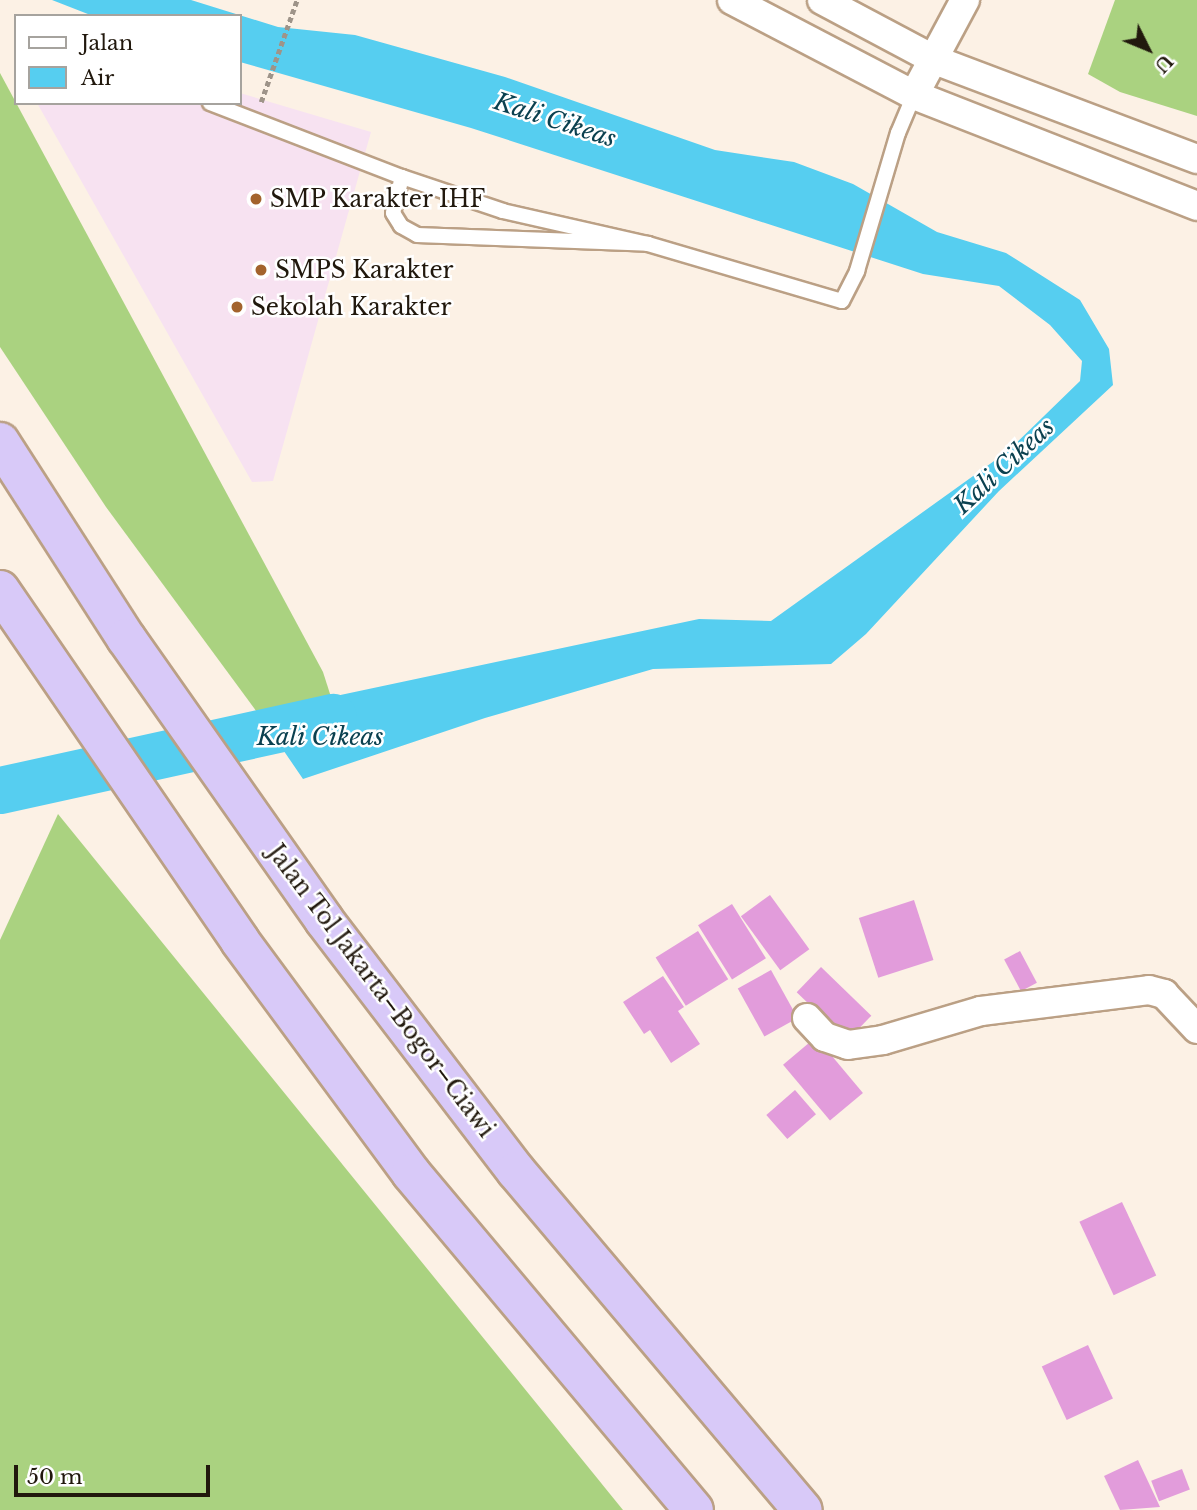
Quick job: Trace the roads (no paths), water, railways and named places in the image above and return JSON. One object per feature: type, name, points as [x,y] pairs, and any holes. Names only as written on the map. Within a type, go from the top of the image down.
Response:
[{"type":"highway","name":"Jalan Tol Jakarta–Bogor–Ciawi","points":[[0,442],[126,638],[324,920],[516,1171],[802,1510]]},
{"type":"highway","points":[[0,590],[240,940],[411,1173],[694,1510]]},
{"type":"street","points":[[732,0],[770,10],[914,96],[1197,206]]},
{"type":"street","points":[[822,0],[935,60],[1197,159]]},
{"type":"street","points":[[914,96],[965,0]]},
{"type":"street","points":[[807,1018],[825,1037],[848,1045],[883,1040],[981,1012],[1149,990],[1174,1002],[1197,1029]]},
{"type":"lane","points":[[215,105],[402,177],[503,211],[648,244],[837,302],[846,298],[857,271],[898,133],[914,96]]},
{"type":"lane","points":[[257,113],[402,177]]},
{"type":"lane","points":[[402,177],[393,214],[401,226],[416,235],[648,244]]},
{"type":"water","points":[[52,0],[191,0],[236,14],[88,14]]},
{"type":"water","points":[[242,16],[278,27],[355,35],[505,77],[715,150],[794,162],[853,184],[937,232],[1006,253],[1080,300],[1109,349],[1113,385],[999,491],[866,634],[831,664],[653,669],[485,718],[303,779],[262,719],[331,697],[699,619],[771,621],[1008,451],[1080,381],[1082,361],[1050,325],[999,286],[923,274],[471,128],[242,63]]},
{"type":"waterway","name":"Kali Cikeas","points":[[0,790],[333,717]]},
{"type":"place","name":"SMP Karakter IHF","points":[[256,199]]},
{"type":"place","name":"SMPS Karakter","points":[[261,270]]},
{"type":"place","name":"Sekolah Karakter","points":[[237,307]]}]
